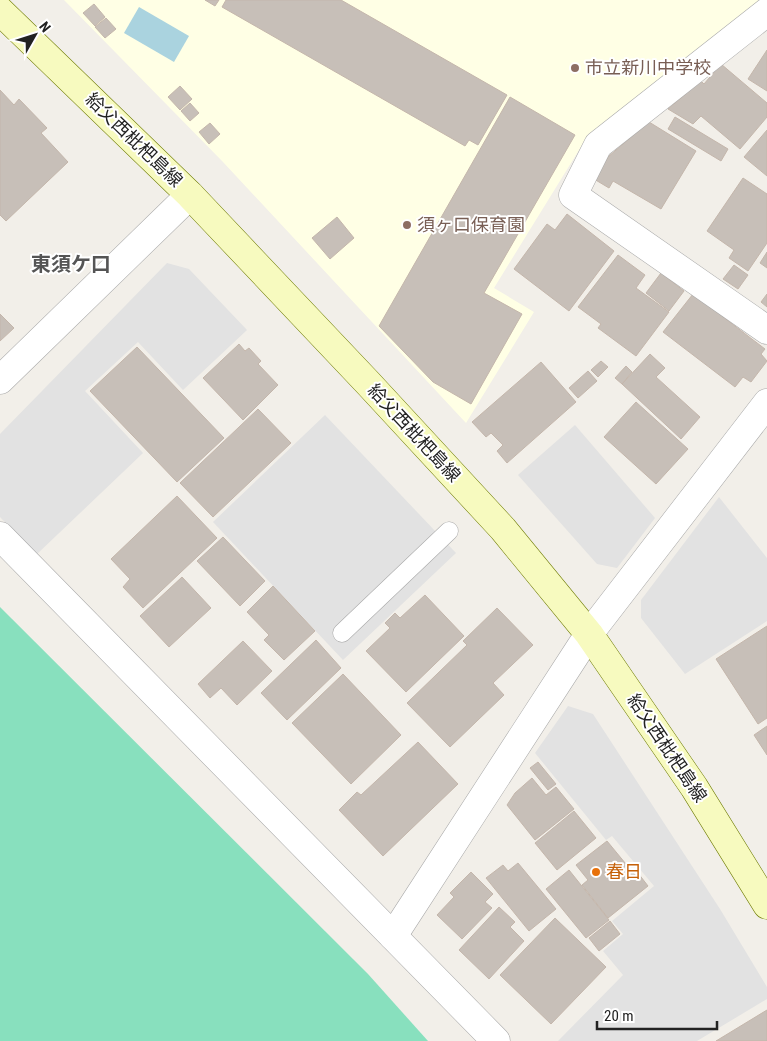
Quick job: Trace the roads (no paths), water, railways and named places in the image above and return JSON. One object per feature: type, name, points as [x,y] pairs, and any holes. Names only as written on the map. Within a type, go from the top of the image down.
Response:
[{"type":"main road","name":"給父西枇杷島線","points":[[0,11],[190,195],[502,529],[589,634],[694,788],[767,905]]},
{"type":"street","points":[[767,12],[598,145],[573,195],[767,330]]},
{"type":"street","points":[[0,380],[190,195]]},
{"type":"street","points":[[393,936],[589,634],[767,404]]},
{"type":"street","points":[[0,536],[496,1041]]},
{"type":"lane","points":[[342,633],[449,531]]},
{"type":"water","points":[[139,7],[189,36],[174,62],[124,33]]},
{"type":"place","name":"市立新川中学校","points":[[575,68]]},
{"type":"place","name":"須ヶ口保育園","points":[[407,225]]},
{"type":"place","name":"春日","points":[[596,872]]},
{"type":"district","name":"東須ケ口","points":[[71,264]]}]
